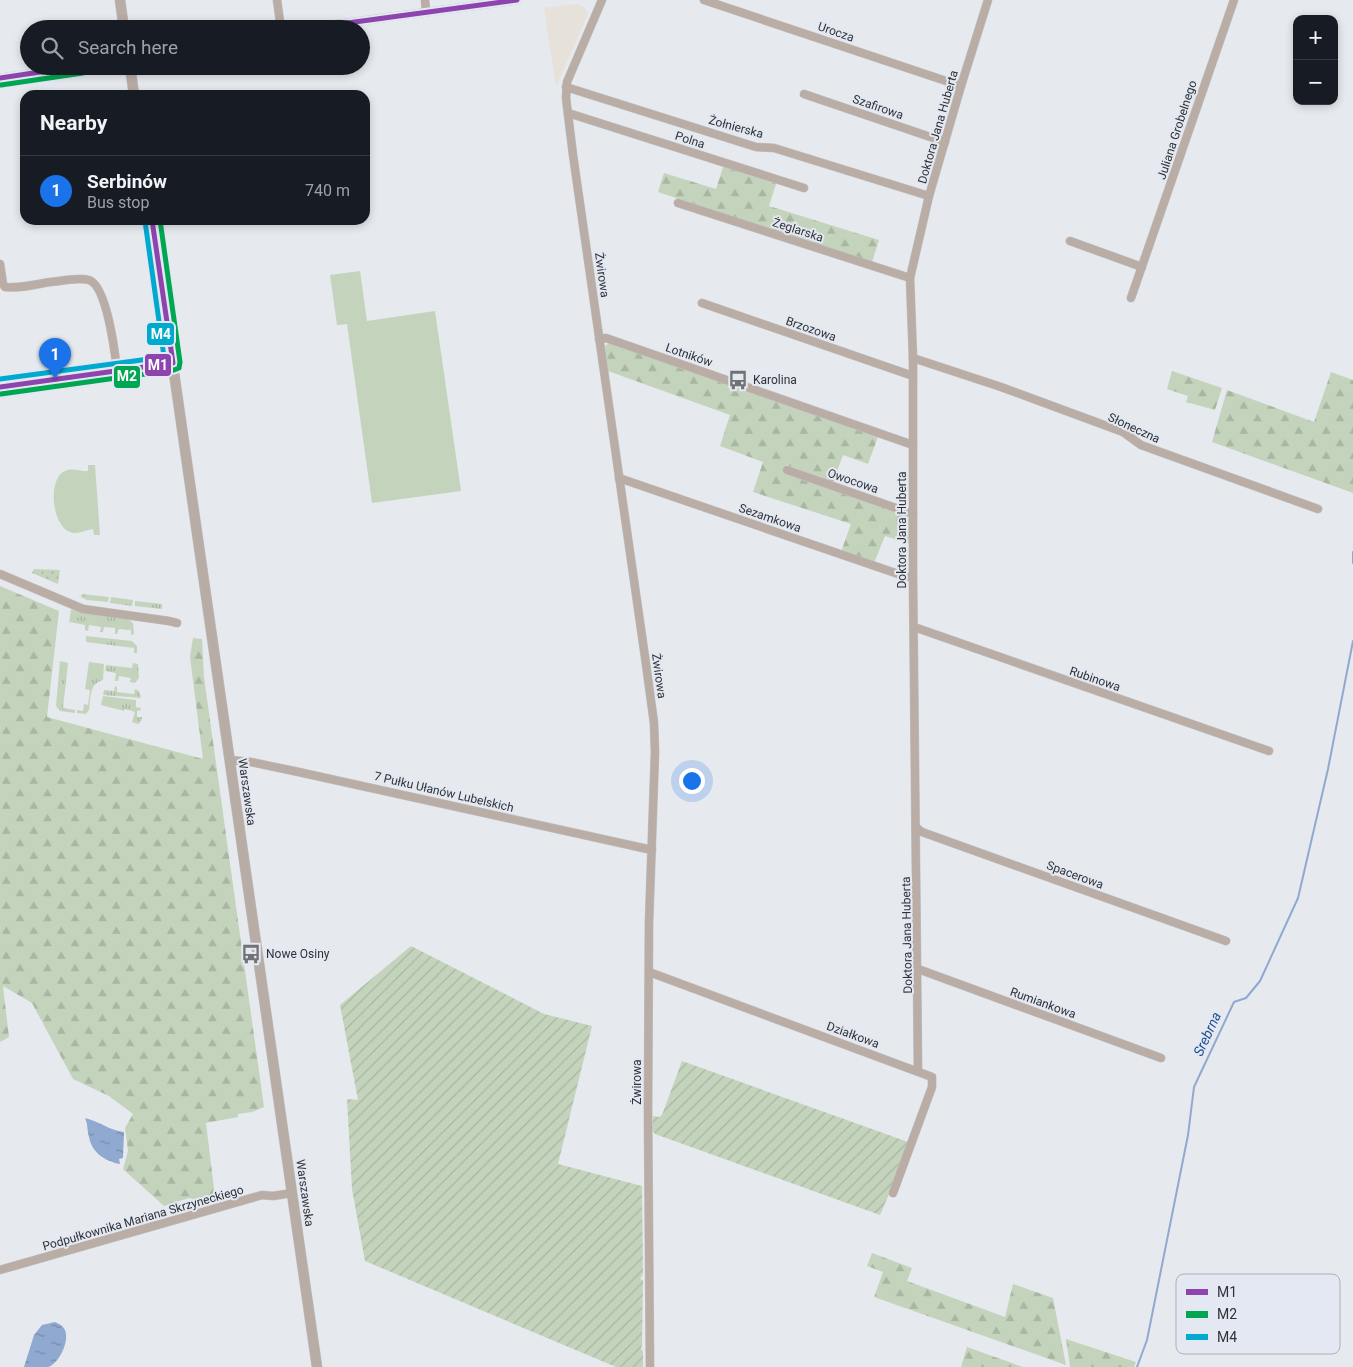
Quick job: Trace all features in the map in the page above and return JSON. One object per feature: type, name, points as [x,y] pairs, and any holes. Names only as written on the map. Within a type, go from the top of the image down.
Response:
[{"type":"main road","points":[[120,0],[123,20]]},
{"type":"main road","points":[[131,75],[133,90]]},
{"type":"main road","name":"Warszawska","points":[[153,225],[317,1367]]},
{"type":"street","points":[[277,0],[280,20]]},
{"type":"street","points":[[425,0],[426,11]]},
{"type":"street","points":[[364,20],[517,0]]},
{"type":"street","name":"Żwirowa","points":[[602,0],[569,75],[566,87],[568,113],[655,737],[649,972],[650,1367]]},
{"type":"street","name":"Urocza","points":[[704,0],[961,86]]},
{"type":"street","name":"Doktora Jana Huberta","points":[[918,1071],[913,577],[913,358],[910,278],[945,142],[988,0]]},
{"type":"street","name":"Juliana Grobelnego","points":[[1131,298],[1234,0]]},
{"type":"street","points":[[0,78],[20,75]]},
{"type":"street","name":"Żołnierska","points":[[566,87],[756,147],[774,148],[930,196]]},
{"type":"street","name":"Szafirowa","points":[[804,94],[945,142]]},
{"type":"street","name":"Polna","points":[[568,113],[804,188]]},
{"type":"street","name":"Żeglarska","points":[[678,203],[910,278]]},
{"type":"street","points":[[1070,241],[1142,267]]},
{"type":"street","points":[[0,264],[5,287],[73,279],[90,280],[98,288],[108,318],[117,370]]},
{"type":"street","name":"Brzozowa","points":[[702,303],[913,376]]},
{"type":"street","name":"Lotników","points":[[599,339],[606,338],[913,446]]},
{"type":"street","name":"Słoneczna","points":[[913,358],[1001,387],[1123,432],[1141,446],[1318,509]]},
{"type":"street","points":[[0,387],[173,363]]},
{"type":"street","name":"Owocowa","points":[[787,470],[913,514]]},
{"type":"street","name":"Sezamkowa","points":[[619,478],[904,576],[913,577]]},
{"type":"street","points":[[0,574],[83,609],[169,621],[176,624]]},
{"type":"street","name":"Rubinowa","points":[[914,627],[1269,751]]},
{"type":"street","name":"7 Pułku Ułanów Lubelskich","points":[[230,760],[251,762],[294,771],[652,850]]},
{"type":"street","name":"Spacerowa","points":[[917,828],[922,832],[1226,941]]},
{"type":"street","name":"Rumiankowa","points":[[918,970],[1161,1058]]},
{"type":"street","name":"Działkowa","points":[[649,972],[932,1077],[932,1087],[893,1193]]},
{"type":"street","name":"Podpułkownika Mariana Skrzyneckiego","points":[[0,1270],[262,1196],[292,1193]]},
{"type":"shaded area","points":[[576,4],[585,7],[588,14],[556,87],[544,8]]},
{"type":"green space","points":[[724,164],[777,181],[769,206],[879,240],[872,262],[658,192],[664,173],[716,189]]},
{"type":"green space","points":[[360,271],[367,321],[435,311],[461,491],[372,503],[347,324],[337,325],[330,275]]},
{"type":"green space","points":[[609,343],[878,437],[868,464],[843,455],[833,482],[786,465],[783,473],[906,516],[910,520],[910,544],[885,536],[874,563],[841,552],[851,524],[753,492],[763,462],[720,446],[730,415],[608,371],[605,346]]},
{"type":"green space","points":[[1172,371],[1222,388],[1215,410],[1186,402],[1188,396],[1167,389]]},
{"type":"green space","points":[[1331,372],[1353,380],[1353,493],[1212,442],[1227,390],[1314,422]]},
{"type":"green space","points":[[122,373],[133,377],[133,385],[128,390],[124,389]]},
{"type":"green space","points":[[88,465],[95,465],[100,535],[94,535],[93,529],[75,533],[64,528],[59,521],[54,502],[54,492],[59,476],[68,470],[88,471]]},
{"type":"green space","points":[[34,569],[60,570],[58,584],[32,573]]},
{"type":"green space","points":[[0,586],[59,611],[47,717],[203,759],[190,657],[193,638],[202,639],[204,677],[264,1107],[252,1112],[238,1114],[238,1117],[206,1123],[215,1197],[200,1201],[189,1198],[164,1206],[123,1169],[128,1151],[125,1128],[133,1114],[109,1096],[73,1079],[32,1003],[3,986],[9,1037],[0,1042]]},
{"type":"green space","points":[[82,594],[109,597],[108,602],[87,600],[81,597]]},
{"type":"green space","points":[[111,597],[133,600],[132,606],[110,603]]},
{"type":"green space","points":[[135,601],[162,604],[162,609],[135,606]]},
{"type":"green space","points":[[71,610],[79,612],[128,619],[133,623],[134,634],[131,635],[131,630],[119,629],[117,634],[115,634],[115,628],[104,627],[103,632],[100,632],[101,627],[89,625],[88,631],[85,630],[85,625],[69,622]]},
{"type":"green space","points":[[86,636],[132,641],[137,646],[137,653],[134,653],[134,648],[86,642]]},
{"type":"green space","points":[[60,661],[68,663],[63,708],[75,710],[75,713],[60,711],[56,706]]},
{"type":"green space","points":[[89,662],[104,664],[103,680],[98,682],[93,688],[89,710],[86,714],[77,713],[77,710],[83,711],[84,704],[88,705],[90,690],[85,689]]},
{"type":"green space","points":[[133,663],[138,664],[139,678],[135,683],[130,682],[131,678],[119,676],[118,681],[115,681],[116,673],[105,671],[106,665],[132,668]]},
{"type":"green space","points":[[115,686],[117,687],[117,692],[134,694],[135,689],[140,692],[141,698],[103,695],[104,690],[114,691]]},
{"type":"green space","points":[[103,696],[136,700],[136,707],[141,708],[141,710],[137,711],[137,717],[142,717],[141,721],[138,724],[132,722],[135,712],[101,705]]},
{"type":"green space","points":[[411,946],[544,1014],[592,1026],[558,1164],[642,1186],[643,1274],[640,1279],[643,1280],[641,1349],[643,1351],[643,1367],[616,1367],[365,1261],[352,1189],[347,1099],[358,1100],[340,1005]]},
{"type":"green space","points":[[682,1061],[911,1143],[880,1215],[655,1134],[652,1130],[653,1116],[659,1117],[662,1115]]},
{"type":"green space","points":[[872,1253],[912,1268],[907,1281],[1005,1317],[1013,1284],[1053,1298],[1066,1365],[874,1297],[883,1272],[867,1266]]},
{"type":"green space","points":[[1066,1339],[1136,1362],[1134,1367],[1070,1367]]},
{"type":"green space","points":[[967,1347],[1023,1367],[961,1367]]},
{"type":"water","points":[[85,1118],[124,1132],[123,1158],[119,1159],[120,1164],[109,1161],[96,1152],[88,1134]]},
{"type":"water","points":[[55,1322],[62,1326],[66,1336],[64,1349],[57,1361],[48,1367],[24,1367],[34,1335],[42,1325]]},
{"type":"waterway","name":"Srebrna","points":[[1353,552],[1353,563]]},
{"type":"waterway","name":"Srebrna","points":[[1137,1367],[1147,1340],[1188,1135],[1194,1087],[1234,1002],[1246,998],[1260,981],[1298,898],[1328,769],[1353,641]]},
{"type":"transit line","name":"M1","points":[[369,20],[517,0]]},
{"type":"transit line","name":"M1","points":[[0,78],[20,75]]},
{"type":"transit line","name":"M2","points":[[1,85],[69,75]]},
{"type":"transit line","name":"M4","points":[[0,379],[164,357],[146,225]]},
{"type":"transit line","name":"M1","points":[[0,387],[173,363],[153,225]]},
{"type":"transit line","name":"M2","points":[[1,394],[179,368],[180,362],[161,225]]},
{"type":"place","name":"Serbinów","points":[[55,379]]},
{"type":"place","name":"Karolina","points":[[738,380]]},
{"type":"place","name":"Nowe Osiny","points":[[251,954]]}]
